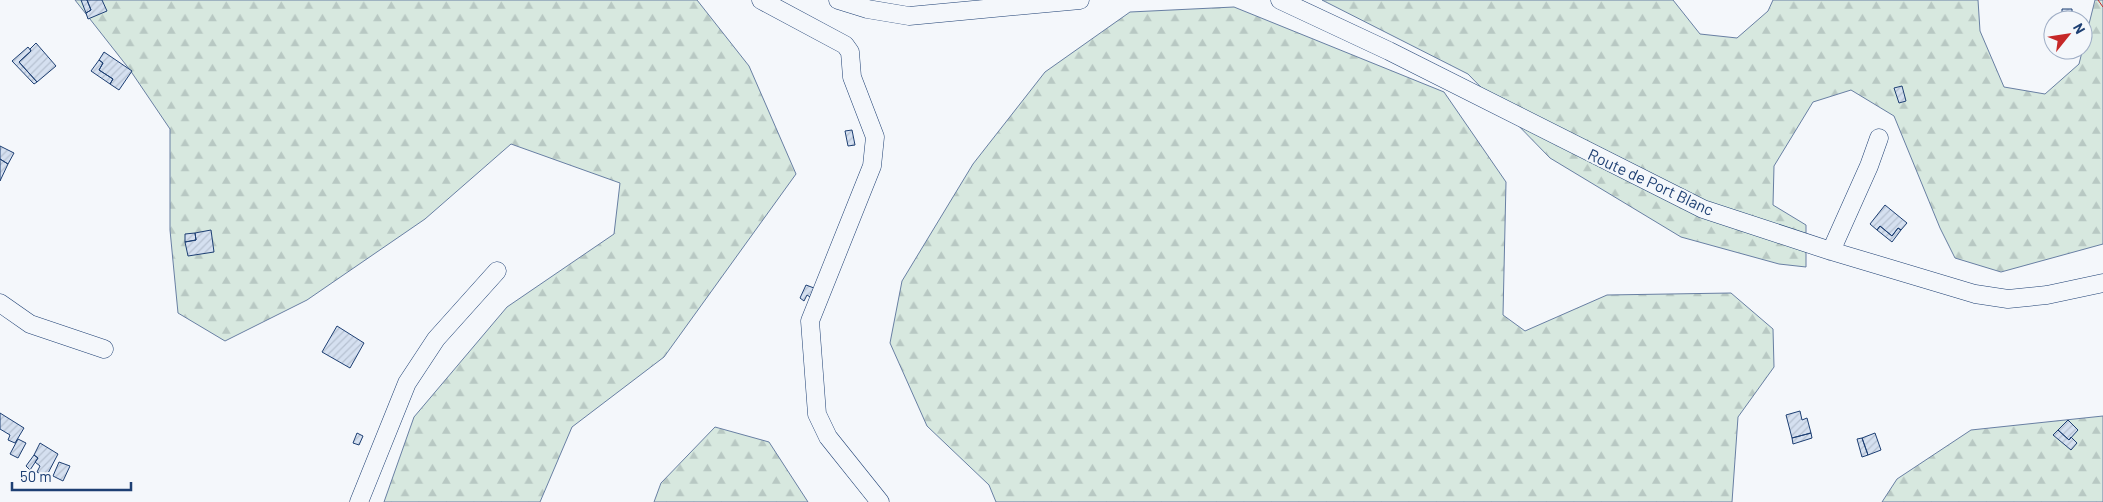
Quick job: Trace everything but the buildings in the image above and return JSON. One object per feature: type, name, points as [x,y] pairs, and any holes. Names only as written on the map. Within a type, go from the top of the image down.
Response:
[{"type":"street","points":[[761,0],[845,44],[850,52],[852,77],[875,136],[872,166],[810,321],[810,341],[817,414],[828,437],[880,502]]},
{"type":"street","points":[[838,0],[867,9],[909,16],[1080,0]]},
{"type":"street","name":"Route de Port Blanc","points":[[1280,0],[1389,51],[1703,209],[1831,251],[1975,294],[2008,298],[2047,295],[2103,283]]},
{"type":"street","points":[[1831,251],[1879,138]]},
{"type":"street","points":[[359,502],[407,384],[436,339],[497,271]]},
{"type":"street","points":[[0,303],[30,324],[104,349]]},
{"type":"green space","points":[[75,0],[697,0],[749,66],[796,174],[664,357],[572,427],[540,502],[384,502],[414,417],[507,307],[614,234],[620,183],[511,144],[425,219],[307,300],[225,341],[178,313],[170,230],[170,129],[130,70]]},
{"type":"green space","points":[[1322,0],[1673,0],[1700,34],[1737,38],[1768,11],[1773,0],[1978,0],[1980,31],[2004,87],[2045,94],[2079,64],[2080,60],[2093,60],[2092,10],[2095,0],[2103,0],[2103,244],[2001,272],[1955,258],[1940,228],[1894,116],[1851,90],[1813,102],[1774,166],[1773,205],[1806,225],[1806,267],[1779,264],[1681,237],[1550,158],[1468,74]]},
{"type":"green space","points":[[1234,7],[1444,92],[1506,182],[1503,315],[1525,331],[1607,295],[1731,293],[1773,329],[1774,367],[1738,417],[1732,502],[996,502],[989,485],[927,426],[890,343],[902,281],[973,164],[1045,72],[1130,12]]},
{"type":"green space","points":[[2103,416],[2103,502],[1882,502],[1897,479],[1971,430]]},
{"type":"green space","points":[[715,427],[769,442],[808,502],[654,502],[661,483]]},
{"type":"power","points":[[2098,0],[2103,7]]}]
